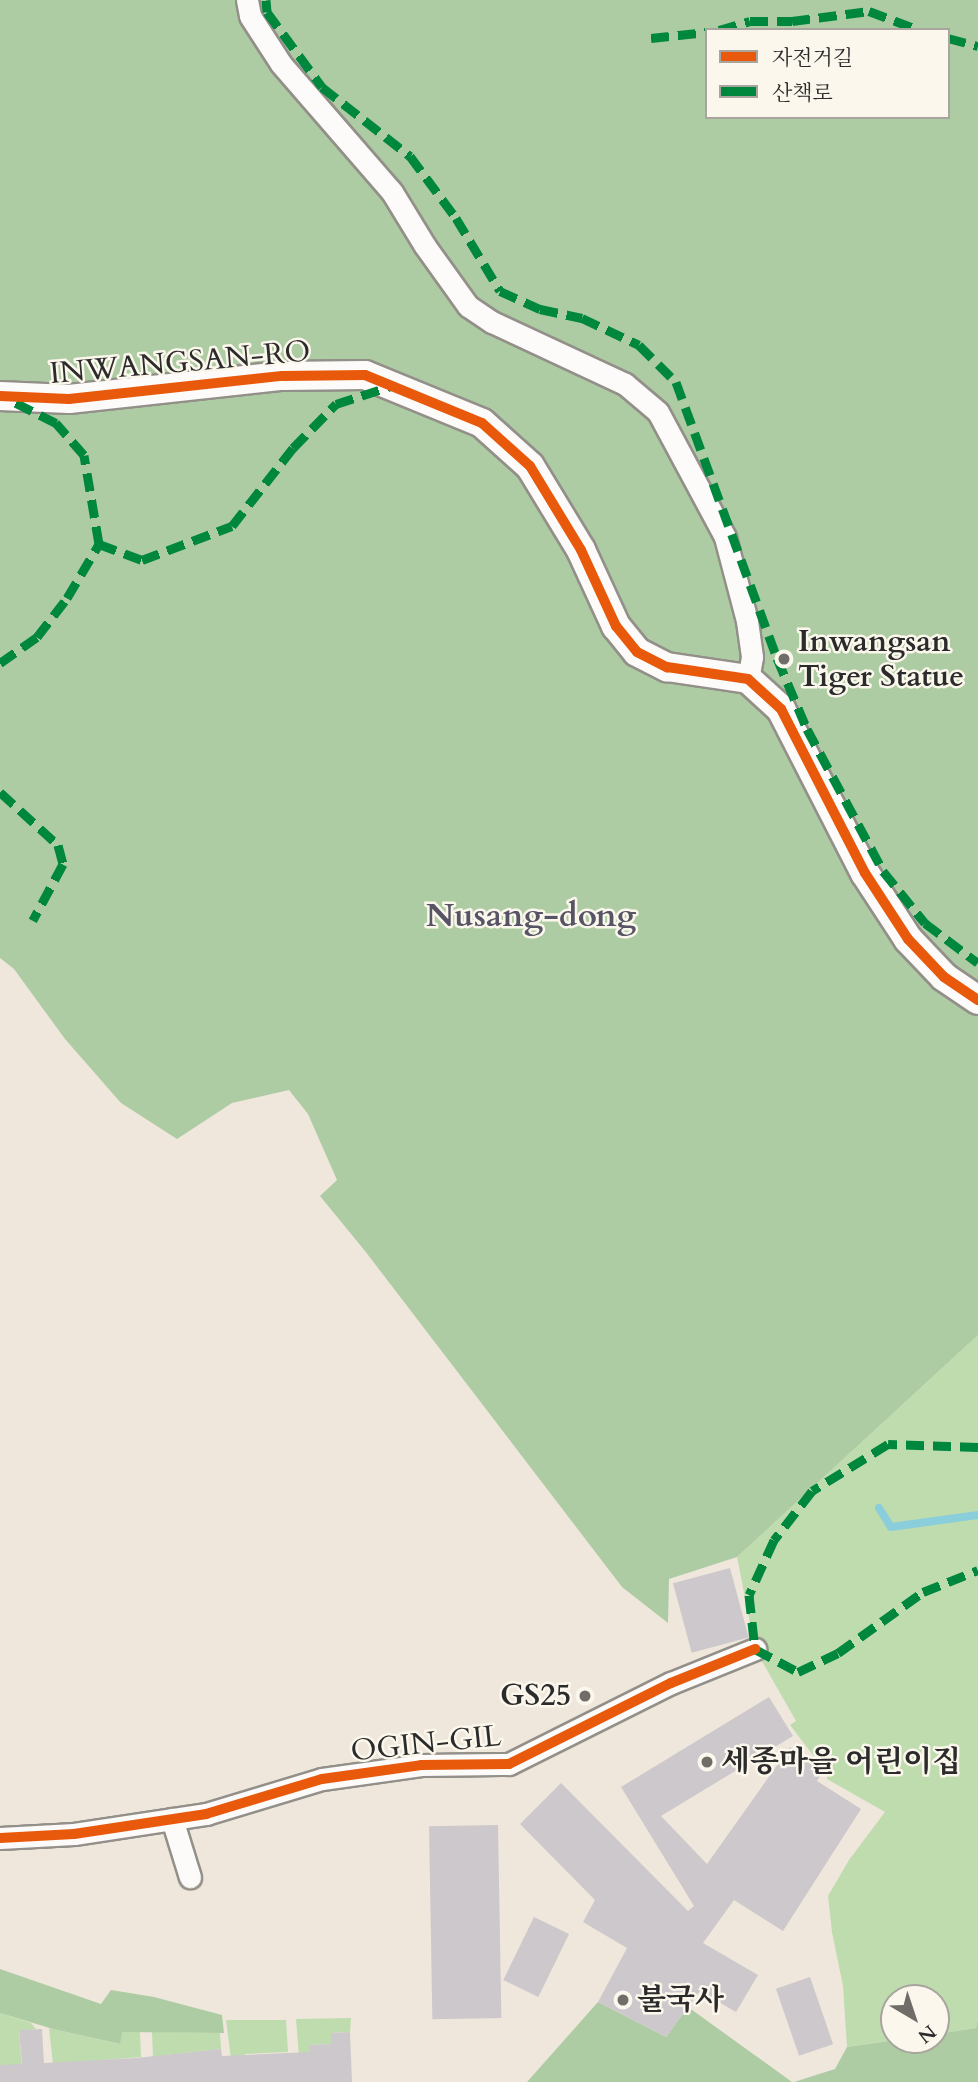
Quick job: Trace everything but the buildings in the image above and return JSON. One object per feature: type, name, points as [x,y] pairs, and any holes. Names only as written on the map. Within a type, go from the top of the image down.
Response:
[{"type":"street","points":[[247,0],[250,16],[281,64],[392,191],[425,246],[468,306],[492,322],[625,384],[658,412],[725,537],[747,621],[752,657],[748,679],[781,709],[865,873],[908,939],[944,977],[978,1000]]},
{"type":"street","name":"INWANGSAN-RO","points":[[0,396],[69,399],[282,376],[365,375],[482,422],[530,466],[581,550],[616,626],[637,652],[667,667],[748,679]]},
{"type":"street","name":"OGIN-GIL","points":[[0,1838],[74,1835],[206,1814],[322,1779],[421,1765],[509,1764],[671,1683],[755,1649]]},
{"type":"street","points":[[172,1819],[190,1877]]},
{"type":"green space","points":[[0,0],[978,0],[978,1335],[737,1557],[669,1579],[668,1623],[622,1587],[320,1196],[337,1180],[308,1114],[289,1090],[232,1103],[177,1139],[121,1103],[65,1039],[14,969],[0,958]]},
{"type":"green space","points":[[978,1335],[976,2028],[950,2032],[950,1984],[880,1984],[880,2042],[847,2047],[843,1986],[828,1896],[849,1860],[885,1812],[827,1779],[828,1766],[824,1760],[819,1763],[790,1725],[796,1721],[755,1649],[737,1557]]},
{"type":"green space","points":[[0,1969],[101,2004],[111,1990],[154,1997],[222,2015],[224,2033],[122,2032],[120,2044],[53,2029],[0,2013]]},
{"type":"green space","points":[[598,2002],[666,2037],[688,2007],[792,2082],[527,2082]]},
{"type":"green space","points":[[0,2013],[31,2023],[36,2029],[19,2031],[23,2081],[0,2082]]},
{"type":"green space","points":[[351,2018],[350,2032],[331,2033],[331,2044],[309,2045],[310,2082],[301,2082],[296,2019]]},
{"type":"green space","points":[[978,2019],[978,2082],[794,2082],[835,2069],[847,2047],[880,2042],[880,2054],[950,2054],[950,2032],[976,2028]]},
{"type":"green space","points":[[226,2020],[286,2020],[288,2052],[245,2054],[247,2082],[234,2082]]},
{"type":"green space","points":[[49,2028],[119,2044],[121,2032],[140,2032],[141,2057],[53,2064]]},
{"type":"green space","points":[[152,2032],[220,2033],[221,2049],[166,2055],[168,2082],[154,2082]]},
{"type":"waterway","points":[[879,1508],[891,1527],[978,1515]]},
{"type":"marked path","points":[[266,0],[267,12],[322,87],[410,156],[456,218],[500,291],[540,309],[582,318],[639,345],[676,382],[777,658],[807,729],[883,871],[925,923],[978,963]]},
{"type":"marked path","points":[[726,28],[750,21],[792,21],[869,11],[914,28]]},
{"type":"marked path","points":[[651,38],[705,32]]},
{"type":"marked path","points":[[950,39],[978,46]]},
{"type":"marked path","points":[[99,544],[142,560],[232,526],[293,448],[336,404],[391,386]]},
{"type":"marked path","points":[[0,663],[37,637],[67,598],[99,544],[84,455],[56,423],[12,401]]},
{"type":"marked path","points":[[0,792],[58,845],[63,864],[33,920]]},
{"type":"marked path","points":[[978,1447],[888,1444],[812,1491],[774,1540],[749,1595],[755,1649],[798,1672],[838,1653],[923,1592],[978,1570]]},
{"type":"cycle path","points":[[0,396],[69,399],[282,376],[365,375],[482,423],[530,466],[581,550],[616,626],[637,652],[667,667],[748,679],[781,709],[865,873],[908,939],[944,977],[978,1000]]},
{"type":"cycle path","points":[[0,1838],[74,1834],[206,1814],[322,1779],[421,1765],[509,1764],[671,1683],[755,1649]]},
{"type":"place","name":"Inwangsan Tiger Statue","points":[[784,659]]},
{"type":"place","name":"GS25","points":[[585,1696]]},
{"type":"place","name":"세종마을 어린이집","points":[[707,1762]]},
{"type":"place","name":"불국사","points":[[623,2000]]},
{"type":"district","name":"Nusang-dong","points":[[531,916]]}]
